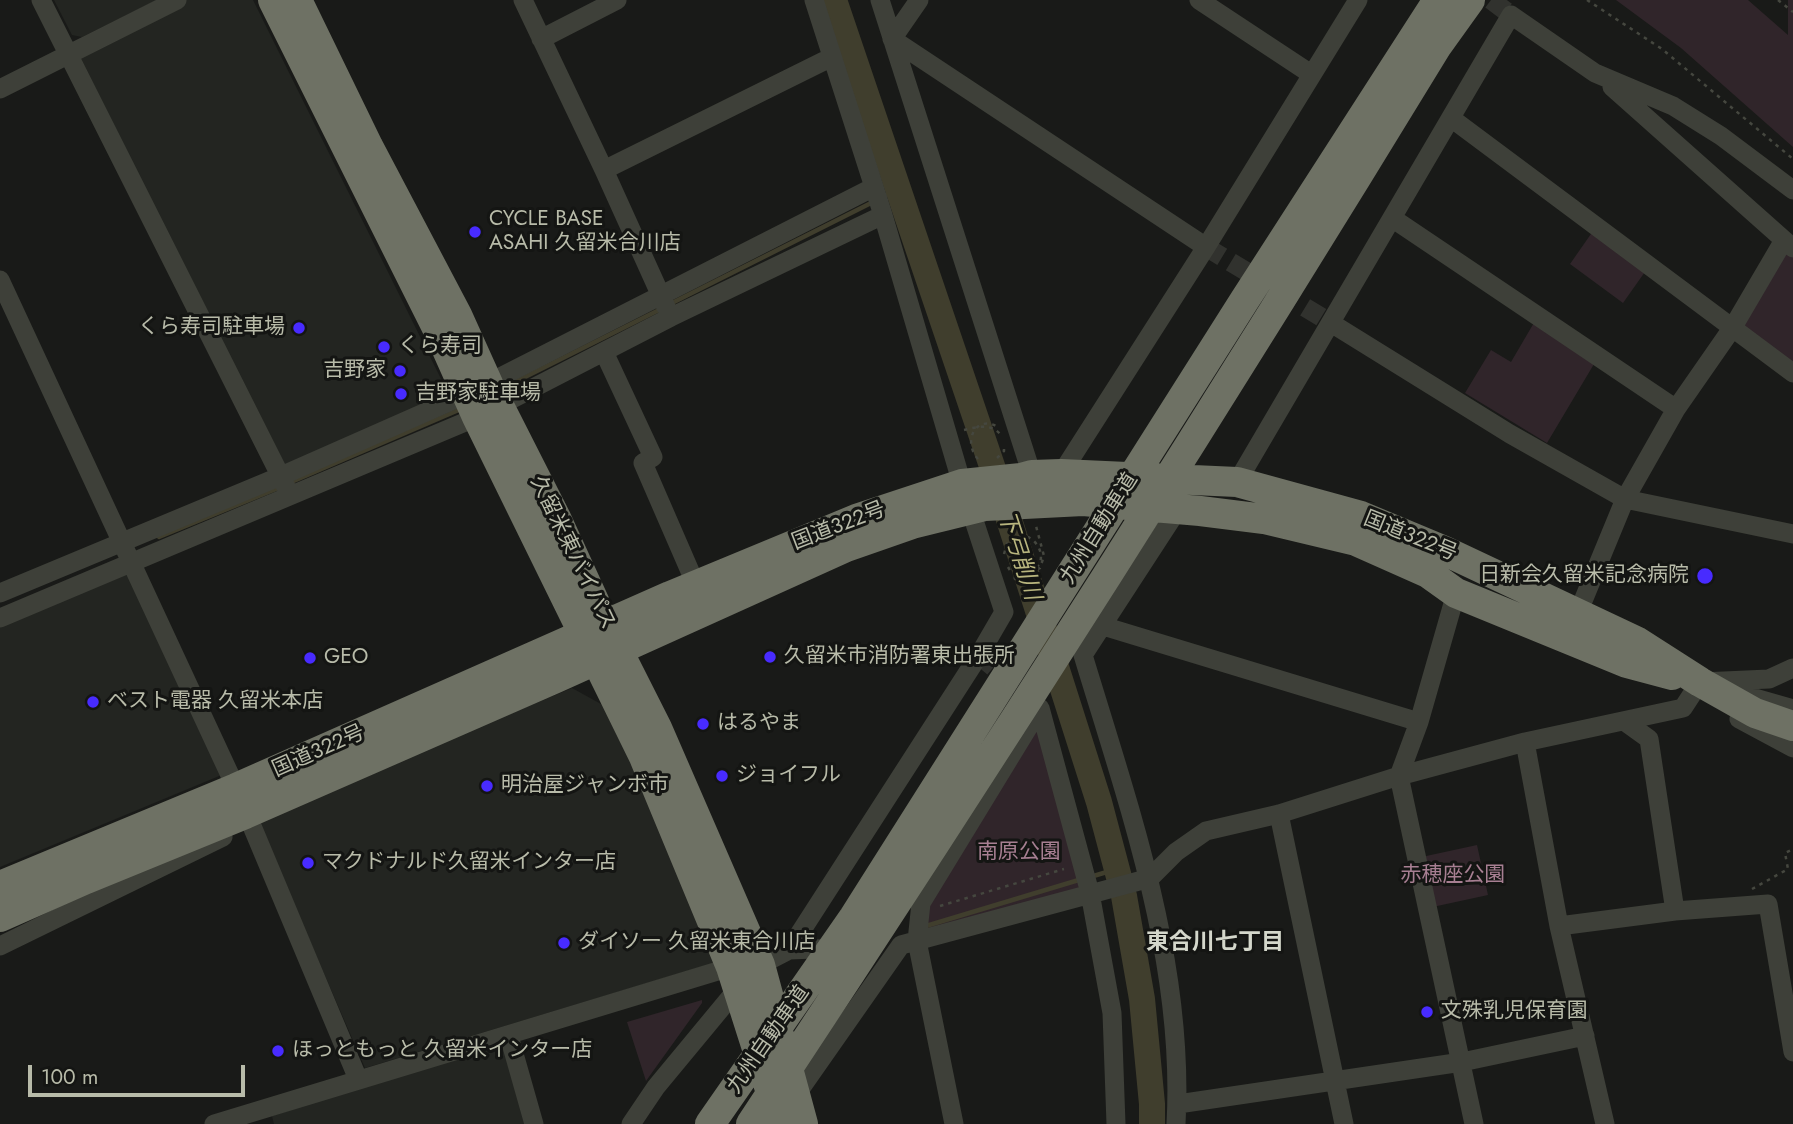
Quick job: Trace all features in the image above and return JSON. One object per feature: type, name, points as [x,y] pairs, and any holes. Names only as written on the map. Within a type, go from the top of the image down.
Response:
[{"type":"highway","name":"久留米東バイパス","points":[[273,0],[440,334],[483,400],[602,642],[657,728],[743,973],[795,1110],[803,1124]]},
{"type":"highway","name":"久留米東バイパス","points":[[297,0],[368,146],[457,316],[483,400]]},
{"type":"highway","name":"九州自動車道","points":[[710,1124],[855,917],[1149,450],[1438,0]]},
{"type":"highway","name":"九州自動車道","points":[[751,1124],[1184,457],[1437,46],[1470,0]]},
{"type":"highway","name":"国道322号","points":[[602,642],[696,585],[856,519],[974,495],[1039,487],[1237,482],[1361,516],[1445,551],[1636,641],[1755,713],[1793,726]]},
{"type":"highway","name":"国道322号","points":[[1039,487],[1083,501],[1264,519],[1356,541],[1428,573],[1455,593],[1627,663],[1700,682]]},
{"type":"highway","name":"国道322号","points":[[8,915],[241,801],[602,642],[912,524],[974,495]]},
{"type":"highway","name":"国道322号","points":[[0,887],[241,801]]},
{"type":"highway","name":"久留米東バイパス","points":[[743,973],[781,1124]]},
{"type":"street","points":[[41,0],[290,496]]},
{"type":"street","points":[[0,89],[177,0]]},
{"type":"street","points":[[523,0],[671,317]]},
{"type":"street","points":[[541,39],[617,0]]},
{"type":"street","points":[[789,950],[1004,612],[974,495],[948,435],[883,215],[814,0]]},
{"type":"street","points":[[880,0],[1039,487]]},
{"type":"street","points":[[892,39],[919,0]]},
{"type":"street","points":[[1199,0],[1311,74]]},
{"type":"street","points":[[1039,487],[1206,247],[1358,0]]},
{"type":"street","points":[[1237,482],[1511,15],[1595,73],[1654,122],[1788,244],[1676,409],[1625,499],[1578,613]]},
{"type":"street","points":[[892,39],[1206,247]]},
{"type":"street","points":[[604,170],[832,57]]},
{"type":"street","points":[[1595,73],[1673,106],[1721,136],[1793,190]]},
{"type":"street","points":[[1451,118],[1793,373]]},
{"type":"street","points":[[0,618],[290,496],[483,400],[661,295],[874,187]]},
{"type":"street","points":[[0,593],[281,477],[604,352],[883,215]]},
{"type":"street","points":[[1392,218],[1676,409]]},
{"type":"street","points":[[0,280],[124,542],[130,562],[241,801],[358,1079]]},
{"type":"street","points":[[1331,323],[1510,434],[1625,499],[1793,534]]},
{"type":"street","points":[[604,352],[653,457],[643,463],[696,585]]},
{"type":"street","points":[[1176,1124],[1178,1104],[1174,1024],[1150,877],[1083,655],[1178,509]]},
{"type":"street","points":[[1455,593],[1419,722],[1399,776],[1474,1124]]},
{"type":"street","points":[[1103,626],[1419,722]]},
{"type":"street","points":[[1700,682],[1769,678],[1793,667]]},
{"type":"street","points":[[1700,682],[1793,709]]},
{"type":"street","points":[[214,1124],[267,1117],[358,1079],[509,1035],[743,973],[789,950],[909,943],[1150,877],[1176,852],[1206,831],[1279,814],[1399,776],[1525,742],[1683,708],[1700,682]]},
{"type":"street","points":[[1700,682],[1708,702],[1793,748]]},
{"type":"street","points":[[795,1110],[909,943],[921,903],[1040,708],[1090,893],[1112,1013],[1116,1124]]},
{"type":"street","points":[[1624,721],[1649,738],[1675,911]]},
{"type":"street","points":[[1525,742],[1559,926],[1605,1124]]},
{"type":"street","points":[[0,872],[208,785],[241,801]]},
{"type":"street","points":[[0,946],[227,835],[241,801]]},
{"type":"street","points":[[1279,814],[1344,1124]]},
{"type":"street","points":[[1559,926],[1675,911],[1768,904],[1793,1052]]},
{"type":"street","points":[[909,943],[954,1124]]},
{"type":"street","points":[[631,1124],[743,973]]},
{"type":"street","points":[[509,1035],[534,1124]]},
{"type":"street","points":[[1178,1104],[1462,1062],[1585,1037]]},
{"type":"path","points":[[1587,0],[1662,49],[1793,159]]},
{"type":"path","points":[[1778,0],[1793,12]]},
{"type":"path","points":[[948,435],[988,426],[997,430],[1004,439]]},
{"type":"path","points":[[995,584],[1036,568],[1040,561],[1040,552],[1035,542]]},
{"type":"path","points":[[1755,905],[1752,888],[1788,869],[1785,853],[1793,849]]},
{"type":"path","points":[[920,912],[1064,869]]},
{"type":"shaded area","points":[[54,0],[157,0],[82,37],[72,35]]},
{"type":"shaded area","points":[[186,0],[253,0],[450,397],[281,470],[77,55]]},
{"type":"shaded area","name":"ベスト電器 久留米本店","points":[[127,571],[224,774],[0,867],[0,626]]},
{"type":"shaded area","points":[[572,688],[610,709],[717,962],[365,1068],[257,819]]},
{"type":"shaded area","points":[[507,1040],[531,1124],[274,1124],[272,1116]]},
{"type":"green space","points":[[1616,0],[1748,0],[1788,35],[1788,0],[1793,0],[1793,147],[1681,48]]},
{"type":"green space","points":[[1593,231],[1647,269],[1623,303],[1570,264]]},
{"type":"green space","points":[[1784,240],[1793,248],[1793,373],[1733,327]]},
{"type":"green space","points":[[1535,321],[1597,359],[1547,443],[1465,393],[1491,350],[1511,362]]},
{"type":"green space","name":"南原公園","points":[[1040,708],[1090,893],[917,941],[921,903]]},
{"type":"green space","name":"赤穂座公園","points":[[1477,845],[1488,895],[1428,908],[1417,858]]},
{"type":"green space","points":[[702,1000],[702,1003],[646,1081],[627,1022]]},
{"type":"waterway","name":"下弓削川","points":[[834,0],[992,466],[1099,802],[1124,896],[1142,999],[1152,1124]]},
{"type":"waterway","points":[[884,196],[897,190]]},
{"type":"waterway","points":[[672,303],[873,202]]},
{"type":"waterway","points":[[503,388],[661,309]]},
{"type":"waterway","points":[[289,483],[461,409]]},
{"type":"waterway","points":[[159,537],[281,487]]},
{"type":"waterway","points":[[1090,877],[1117,869]]},
{"type":"waterway","points":[[926,926],[1082,879]]},
{"type":"tunnel","points":[[1491,0],[1511,15]]},
{"type":"tunnel","points":[[1206,247],[1331,323]]},
{"type":"tunnel","points":[[979,655],[1013,684]]},
{"type":"place","name":"CYCLE BASE ASAHI 久留米合川店","points":[[475,232]]},
{"type":"place","name":"くら寿司駐車場","points":[[299,328]]},
{"type":"place","name":"くら寿司","points":[[384,347]]},
{"type":"place","name":"吉野家","points":[[400,371]]},
{"type":"place","name":"吉野家駐車場","points":[[401,394]]},
{"type":"place","name":"日新会久留米記念病院","points":[[1705,576]]},
{"type":"place","name":"久留米市消防署東出張所","points":[[770,657]]},
{"type":"place","name":"GEO","points":[[310,658]]},
{"type":"place","name":"ベスト電器 久留米本店","points":[[93,702]]},
{"type":"place","name":"はるやま","points":[[703,724]]},
{"type":"place","name":"ジョイフル","points":[[722,776]]},
{"type":"place","name":"明治屋ジャンボ市","points":[[487,786]]},
{"type":"place","name":"マクドナルド久留米インター店","points":[[308,863]]},
{"type":"place","name":"ダイソー 久留米東合川店","points":[[564,943]]},
{"type":"place","name":"文殊乳児保育園","points":[[1427,1012]]},
{"type":"place","name":"ほっともっと 久留米インター店","points":[[278,1051]]},
{"type":"district","name":"東合川七丁目","points":[[1215,943]]}]
